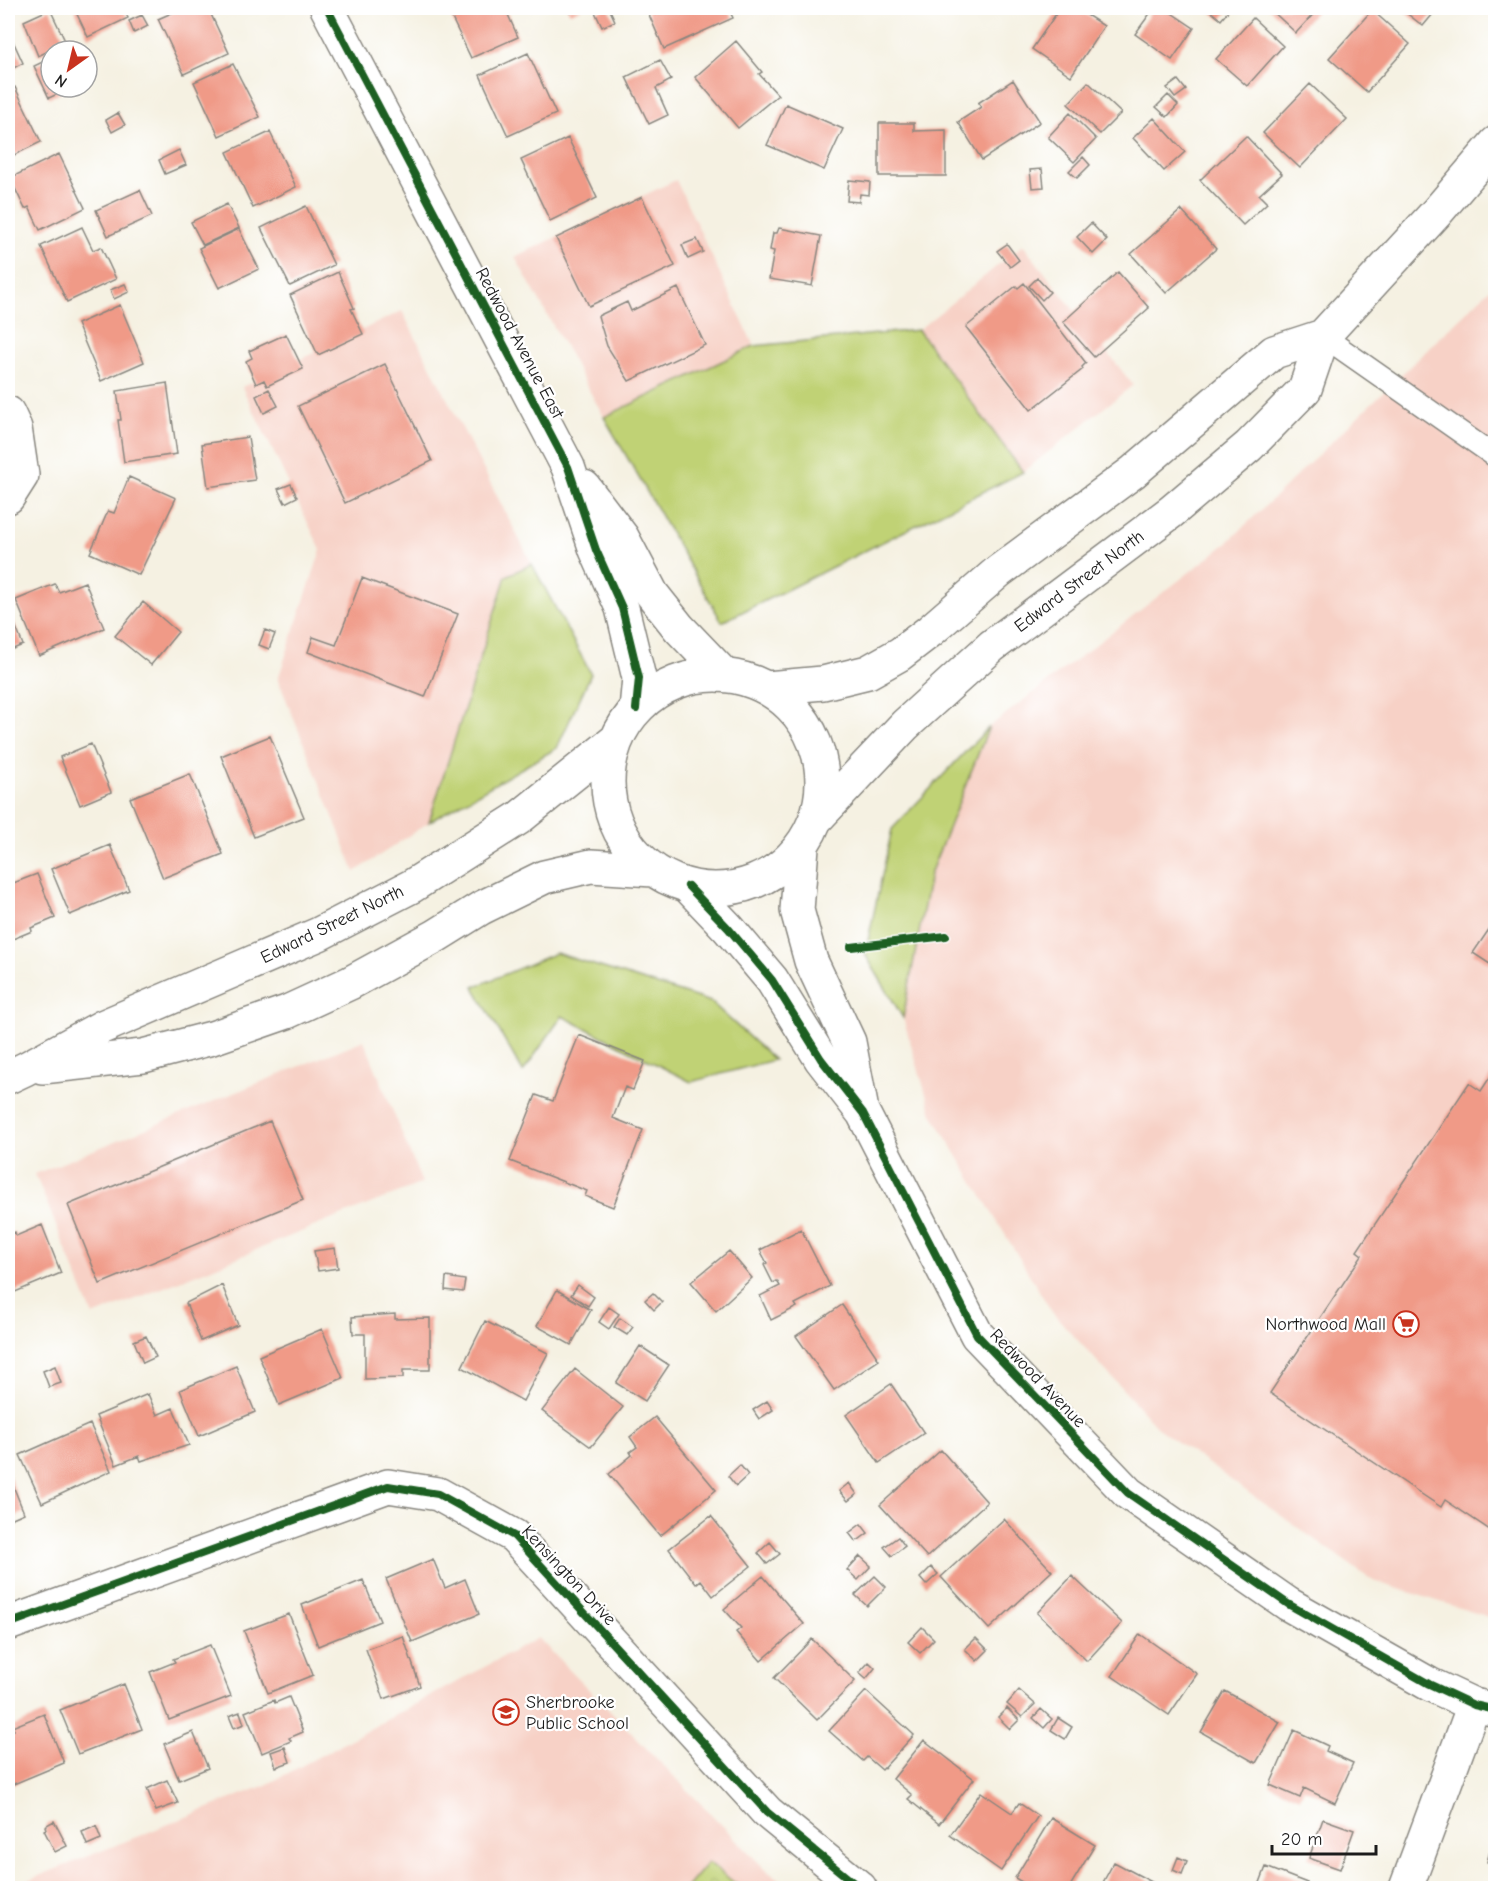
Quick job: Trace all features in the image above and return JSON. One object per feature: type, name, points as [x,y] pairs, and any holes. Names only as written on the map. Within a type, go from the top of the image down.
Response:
[{"type":"street","name":"Redwood Avenue East","points":[[327,8],[568,466],[596,550],[622,608],[639,678],[636,709]]},
{"type":"street","name":"Edward Street North","points":[[817,818],[905,724],[992,646],[1172,512],[1249,446],[1305,389],[1323,336],[1437,212],[1496,143]]},
{"type":"street","name":"Edward Street North","points":[[767,688],[834,681],[868,672],[900,654],[999,571],[1133,472],[1274,352],[1323,336]]},
{"type":"street","points":[[8,413],[15,428],[22,475],[8,497]]},
{"type":"street","name":"Redwood Avenue East","points":[[568,466],[622,537],[652,594],[679,628],[724,675]]},
{"type":"street","points":[[724,675],[746,679],[767,688],[791,706],[810,730],[820,758],[823,789],[817,818],[802,847],[779,869],[751,884],[720,890],[688,886],[670,880],[653,870],[628,844],[612,812],[608,775],[616,740],[636,709],[661,689],[692,677],[724,675]]},
{"type":"street","name":"Edward Street North","points":[[16,1073],[102,1027],[319,934],[412,886],[519,818],[616,740]]},
{"type":"street","name":"Redwood Avenue","points":[[802,847],[797,910],[811,961],[849,1042],[862,1113]]},
{"type":"street","name":"Edward Street North","points":[[16,1073],[142,1056],[212,1038],[287,1011],[350,983],[513,890],[544,877],[591,866],[653,870]]},
{"type":"street","name":"Redwood Avenue","points":[[688,886],[728,928],[772,980],[821,1059],[862,1113],[977,1335],[1128,1493],[1288,1604],[1429,1684],[1485,1708]]},
{"type":"street","name":"Kensington Drive","points":[[8,1624],[388,1486],[438,1494],[514,1536],[767,1812],[860,1888]]},
{"type":"street","points":[[1406,1888],[1485,1708]]},
{"type":"lane","points":[[1323,336],[1496,457]]},
{"type":"path","points":[[851,946],[946,936]]},
{"type":"shaded area","points":[[676,180],[754,346],[604,417],[515,257]]},
{"type":"shaded area","points":[[1023,245],[1133,385],[1023,472],[918,330]]},
{"type":"shaded area","points":[[1495,284],[1495,1619],[1373,1581],[1159,1429],[1052,1312],[932,1114],[903,1018],[930,874],[989,727],[1226,544]]},
{"type":"shaded area","points":[[402,311],[532,564],[506,576],[429,822],[355,872],[278,679],[321,550],[242,387]]},
{"type":"shaded area","points":[[364,1040],[422,1183],[93,1316],[35,1174]]},
{"type":"shaded area","name":"Sherbrooke Public School","points":[[538,1638],[767,1871],[792,1888],[9,1888],[266,1785]]},
{"type":"green space","points":[[918,330],[1023,472],[722,622],[604,417],[754,346]]},
{"type":"green space","points":[[532,564],[591,674],[557,748],[429,822],[506,576]]},
{"type":"green space","points":[[989,727],[930,874],[903,1018],[865,954],[892,829]]},
{"type":"green space","points":[[556,953],[711,1002],[774,1060],[691,1082],[562,1016],[523,1072],[474,987]]},
{"type":"green space","points":[[708,1862],[741,1888],[686,1888]]},
{"type":"building","points":[[74,8],[123,8],[128,18],[88,37]]},
{"type":"building","points":[[183,8],[208,8],[229,53],[184,74],[158,19]]},
{"type":"building","points":[[447,8],[505,8],[518,37],[471,58]]},
{"type":"building","points":[[567,8],[582,8],[570,13]]},
{"type":"building","points":[[609,8],[615,21],[602,27],[595,12]]},
{"type":"building","points":[[646,8],[728,8],[733,18],[664,49]]},
{"type":"building","points":[[1060,8],[1076,8],[1104,26],[1071,76],[1032,49]]},
{"type":"building","points":[[1154,8],[1164,8],[1194,28],[1172,60],[1135,34]]},
{"type":"building","points":[[1269,8],[1319,8],[1296,33]]},
{"type":"building","points":[[1400,8],[1438,8],[1423,26]]},
{"type":"building","points":[[50,9],[64,39],[39,39],[38,56],[24,21]]},
{"type":"building","points":[[1208,9],[1229,10],[1221,20]]},
{"type":"building","points":[[1372,10],[1410,44],[1367,92],[1329,58]]},
{"type":"building","points":[[142,15],[148,26],[134,33],[129,21]]},
{"type":"building","points":[[1253,18],[1283,46],[1247,86],[1216,59]]},
{"type":"building","points":[[8,30],[23,63],[8,71]]},
{"type":"building","points":[[736,41],[762,72],[759,74],[778,95],[738,128],[695,77]]},
{"type":"building","points":[[528,53],[556,114],[508,136],[480,75]]},
{"type":"building","points":[[660,60],[671,80],[656,88],[668,115],[649,124],[626,77]]},
{"type":"building","points":[[39,64],[39,77],[34,66]]},
{"type":"building","points":[[233,64],[260,117],[219,136],[194,82]]},
{"type":"building","points":[[1013,80],[1040,122],[982,160],[958,122],[981,107],[978,103]]},
{"type":"building","points":[[1178,80],[1186,90],[1175,98],[1167,88]]},
{"type":"building","points":[[1088,82],[1121,113],[1100,134],[1068,104]]},
{"type":"building","points":[[1310,84],[1347,119],[1300,168],[1263,133]]},
{"type":"building","points":[[15,87],[41,142],[8,158],[8,90]]},
{"type":"building","points":[[1168,95],[1178,105],[1167,117],[1156,107]]},
{"type":"building","points":[[786,104],[843,129],[824,170],[767,145]]},
{"type":"building","points":[[118,113],[125,125],[112,132],[106,120]]},
{"type":"building","points":[[1070,113],[1096,139],[1074,162],[1048,137]]},
{"type":"building","points":[[1154,118],[1185,152],[1164,171],[1133,138]]},
{"type":"building","points":[[879,123],[914,123],[914,131],[946,130],[946,176],[879,176]]},
{"type":"building","points":[[270,132],[296,187],[253,208],[227,152]]},
{"type":"building","points":[[1246,136],[1282,174],[1259,195],[1267,203],[1243,225],[1200,180]]},
{"type":"building","points":[[568,138],[597,198],[550,221],[521,160]]},
{"type":"building","points":[[179,150],[186,165],[165,174],[159,160]]},
{"type":"building","points":[[59,154],[85,208],[40,230],[29,207],[25,209],[10,178]]},
{"type":"building","points":[[1083,157],[1090,165],[1077,178],[1069,171]]},
{"type":"building","points":[[1042,169],[1044,187],[1032,188],[1030,170]]},
{"type":"building","points":[[849,180],[870,182],[869,195],[860,194],[859,202],[847,201]]},
{"type":"building","points":[[140,190],[152,216],[108,236],[96,210]]},
{"type":"building","points":[[642,197],[675,266],[589,306],[556,238]]},
{"type":"building","points":[[227,204],[239,228],[203,245],[191,222]]},
{"type":"building","points":[[306,206],[334,265],[290,286],[261,228]]},
{"type":"building","points":[[1181,210],[1216,249],[1166,293],[1131,254]]},
{"type":"building","points":[[1091,223],[1107,240],[1093,254],[1077,237]]},
{"type":"building","points":[[82,227],[93,250],[101,247],[116,279],[67,302],[41,246]]},
{"type":"building","points":[[779,228],[821,236],[812,286],[769,279],[774,251],[770,250],[773,233],[777,233]]},
{"type":"building","points":[[239,229],[259,269],[219,288],[199,248]]},
{"type":"building","points":[[697,239],[703,252],[688,259],[682,245]]},
{"type":"building","points":[[1007,244],[1019,260],[1010,267],[997,251]]},
{"type":"building","points":[[338,272],[363,334],[318,355],[290,295]]},
{"type":"building","points":[[1118,272],[1149,308],[1094,357],[1063,322]]},
{"type":"building","points":[[1037,278],[1050,292],[1042,300],[1029,286]]},
{"type":"building","points":[[1024,283],[1086,363],[1083,369],[1031,410],[966,327],[1016,286],[1018,288]]},
{"type":"building","points":[[125,284],[129,292],[114,299],[110,290]]},
{"type":"building","points":[[678,288],[705,345],[629,381],[607,346],[598,316],[627,302],[631,311]]},
{"type":"building","points":[[120,305],[144,362],[101,381],[77,324]]},
{"type":"building","points":[[286,334],[303,369],[267,386],[264,380],[256,384],[246,361],[252,358],[249,351]]},
{"type":"building","points":[[385,364],[432,461],[345,503],[298,406]]},
{"type":"building","points":[[167,383],[177,454],[124,462],[118,420],[121,420],[117,391]]},
{"type":"building","points":[[269,389],[278,406],[264,413],[256,396]]},
{"type":"building","points":[[248,437],[255,480],[208,487],[202,444]]},
{"type":"building","points":[[129,477],[176,498],[139,575],[90,553],[108,511],[114,513]]},
{"type":"building","points":[[291,484],[297,497],[285,503],[278,489]]},
{"type":"building","points":[[362,578],[458,614],[425,697],[308,652],[313,637],[336,645]]},
{"type":"building","points":[[85,582],[104,628],[39,656],[16,600],[55,584],[59,592]]},
{"type":"building","points":[[143,602],[178,632],[151,665],[115,636]]},
{"type":"building","points":[[8,607],[23,645],[8,651]]},
{"type":"building","points":[[265,630],[275,634],[269,649],[259,645]]},
{"type":"building","points":[[270,736],[304,817],[254,837],[221,756]]},
{"type":"building","points":[[91,744],[111,792],[80,805],[60,757]]},
{"type":"building","points":[[190,774],[223,854],[163,878],[130,798]]},
{"type":"building","points":[[110,845],[129,890],[70,915],[51,869]]},
{"type":"building","points":[[37,874],[55,918],[8,941],[8,885]]},
{"type":"building","points":[[1496,919],[1496,968],[1473,953]]},
{"type":"building","points":[[579,1035],[645,1061],[633,1090],[625,1087],[613,1118],[643,1130],[613,1207],[585,1196],[587,1191],[510,1161],[536,1095],[553,1101]]},
{"type":"building","name":"Northwood Mall","points":[[1496,1068],[1496,1534],[1445,1500],[1441,1507],[1270,1393],[1362,1255],[1357,1251],[1469,1083],[1481,1091]]},
{"type":"building","points":[[270,1121],[303,1200],[100,1284],[68,1205]]},
{"type":"building","points":[[42,1225],[61,1273],[8,1295],[8,1235],[15,1232],[16,1236]]},
{"type":"building","points":[[801,1229],[830,1286],[795,1304],[797,1307],[771,1320],[760,1296],[780,1286],[777,1281],[773,1283],[760,1250]]},
{"type":"building","points":[[335,1248],[338,1268],[318,1271],[314,1251]]},
{"type":"building","points":[[729,1251],[752,1278],[716,1311],[691,1282]]},
{"type":"building","points":[[446,1277],[465,1280],[463,1292],[445,1290]]},
{"type":"building","points":[[222,1285],[238,1325],[201,1341],[186,1303]]},
{"type":"building","points":[[578,1285],[594,1297],[588,1306],[571,1295]]},
{"type":"building","points":[[557,1290],[591,1310],[571,1345],[537,1326]]},
{"type":"building","points":[[653,1293],[662,1302],[654,1310],[645,1300]]},
{"type":"building","points":[[842,1305],[879,1360],[834,1390],[796,1336]]},
{"type":"building","points":[[609,1307],[619,1314],[609,1329],[599,1322]]},
{"type":"building","points":[[395,1314],[395,1319],[430,1318],[430,1370],[403,1370],[403,1378],[365,1379],[365,1334],[353,1334],[352,1317]]},
{"type":"building","points":[[620,1318],[633,1327],[627,1335],[614,1327]]},
{"type":"building","points":[[485,1321],[548,1353],[523,1401],[462,1367]]},
{"type":"building","points":[[322,1329],[343,1378],[279,1405],[259,1356]]},
{"type":"building","points":[[146,1336],[156,1357],[143,1363],[134,1341]]},
{"type":"building","points":[[640,1346],[669,1365],[645,1401],[616,1383]]},
{"type":"building","points":[[55,1366],[61,1383],[49,1387],[43,1371]]},
{"type":"building","points":[[236,1366],[255,1412],[199,1436],[180,1390]]},
{"type":"building","points":[[575,1369],[623,1407],[591,1447],[542,1411]]},
{"type":"building","points":[[891,1384],[924,1433],[879,1463],[846,1415]]},
{"type":"building","points":[[148,1394],[157,1415],[173,1408],[189,1445],[141,1461],[139,1456],[116,1465],[96,1416]]},
{"type":"building","points":[[767,1401],[773,1410],[759,1419],[753,1410]]},
{"type":"building","points":[[655,1417],[716,1490],[660,1536],[609,1474],[632,1455],[630,1452],[637,1447],[630,1437]]},
{"type":"building","points":[[90,1424],[111,1471],[42,1503],[20,1455]]},
{"type":"building","points":[[941,1450],[987,1502],[927,1557],[880,1505]]},
{"type":"building","points":[[740,1465],[748,1475],[736,1486],[728,1476]]},
{"type":"building","points":[[8,1473],[24,1513],[8,1520]]},
{"type":"building","points":[[849,1483],[857,1494],[848,1501],[839,1491]]},
{"type":"building","points":[[711,1516],[751,1566],[713,1596],[701,1580],[696,1584],[669,1549]]},
{"type":"building","points":[[1004,1519],[1052,1571],[989,1629],[941,1577]]},
{"type":"building","points":[[861,1524],[868,1533],[856,1542],[849,1533]]},
{"type":"building","points":[[898,1537],[905,1546],[892,1556],[884,1547]]},
{"type":"building","points":[[770,1542],[780,1554],[767,1564],[758,1553]]},
{"type":"building","points":[[860,1556],[871,1566],[858,1580],[847,1570]]},
{"type":"building","points":[[433,1559],[445,1588],[465,1579],[479,1614],[412,1642],[386,1579]]},
{"type":"building","points":[[931,1567],[938,1574],[926,1585],[920,1578]]},
{"type":"building","points":[[763,1576],[804,1624],[761,1661],[736,1632],[741,1628],[724,1609]]},
{"type":"building","points":[[875,1576],[886,1587],[867,1606],[855,1595]]},
{"type":"building","points":[[1072,1576],[1122,1623],[1087,1661],[1037,1613]]},
{"type":"building","points":[[363,1580],[380,1621],[318,1646],[302,1605]]},
{"type":"building","points":[[289,1614],[313,1675],[268,1693],[244,1631]]},
{"type":"building","points":[[922,1627],[934,1639],[920,1653],[908,1642]]},
{"type":"building","points":[[1140,1634],[1197,1674],[1169,1715],[1112,1676]]},
{"type":"building","points":[[403,1636],[420,1686],[384,1699],[366,1649]]},
{"type":"building","points":[[976,1638],[988,1650],[977,1661],[965,1649]]},
{"type":"building","points":[[812,1639],[855,1681],[817,1720],[774,1678]]},
{"type":"building","points":[[210,1645],[231,1696],[169,1720],[150,1672],[175,1662],[173,1659]]},
{"type":"building","points":[[869,1662],[875,1668],[866,1679],[859,1673]]},
{"type":"building","points":[[124,1684],[142,1729],[78,1754],[60,1710]]},
{"type":"building","points":[[1019,1690],[1035,1704],[1022,1717],[1007,1704]]},
{"type":"building","points":[[866,1691],[914,1735],[882,1770],[867,1757],[863,1761],[829,1731]]},
{"type":"building","points":[[1225,1691],[1280,1722],[1256,1763],[1201,1732]]},
{"type":"building","points":[[289,1697],[303,1732],[289,1738],[291,1741],[262,1753],[245,1712],[274,1700],[275,1703]]},
{"type":"building","points":[[1007,1708],[1019,1720],[1010,1729],[998,1717]]},
{"type":"building","points":[[1041,1709],[1052,1719],[1044,1728],[1033,1718]]},
{"type":"building","points":[[240,1712],[244,1724],[234,1728],[229,1716]]},
{"type":"building","points":[[44,1714],[64,1763],[9,1786],[8,1733],[14,1730],[12,1727]]},
{"type":"building","points":[[1058,1718],[1072,1727],[1065,1739],[1051,1730]]},
{"type":"building","points":[[1294,1730],[1328,1746],[1326,1751],[1353,1763],[1335,1803],[1304,1788],[1300,1798],[1270,1785]]},
{"type":"building","points":[[193,1732],[208,1768],[179,1780],[164,1744]]},
{"type":"building","points":[[924,1740],[974,1779],[939,1824],[908,1799],[912,1795],[893,1779]]},
{"type":"building","points":[[285,1747],[290,1762],[276,1767],[271,1752]]},
{"type":"building","points":[[167,1780],[178,1803],[156,1811],[147,1789]]},
{"type":"building","points":[[981,1792],[1012,1813],[1019,1803],[1038,1816],[1001,1871],[950,1835]]},
{"type":"building","points":[[1051,1818],[1095,1845],[1069,1888],[1032,1888],[1015,1878]]},
{"type":"building","points":[[1323,1819],[1354,1830],[1340,1869],[1309,1858]]},
{"type":"building","points":[[54,1821],[67,1846],[55,1852],[44,1830],[45,1826]]},
{"type":"building","points":[[96,1826],[101,1839],[87,1845],[82,1832]]},
{"type":"building","points":[[1496,1829],[1496,1864],[1487,1862]]},
{"type":"building","points":[[1178,1857],[1187,1861],[1182,1874],[1173,1870]]},
{"type":"building","points":[[1114,1862],[1163,1888],[1100,1888]]},
{"type":"building","points":[[1266,1867],[1307,1883],[1305,1888],[1258,1888]]},
{"type":"cycle path","points":[[327,8],[568,467],[596,550],[622,608],[639,678],[636,709]]},
{"type":"cycle path","points":[[688,886],[728,928],[772,980],[821,1059],[863,1113],[977,1335],[1128,1493],[1288,1604],[1429,1684],[1474,1705],[1496,1710]]},
{"type":"cycle path","points":[[851,947],[946,936]]},
{"type":"cycle path","points":[[8,1624],[388,1486],[438,1494],[514,1536],[767,1812],[860,1888]]},
{"type":"place","name":"Northwood Mall","points":[[1406,1324]]},
{"type":"place","name":"Sherbrooke Public School","points":[[506,1712]]}]
